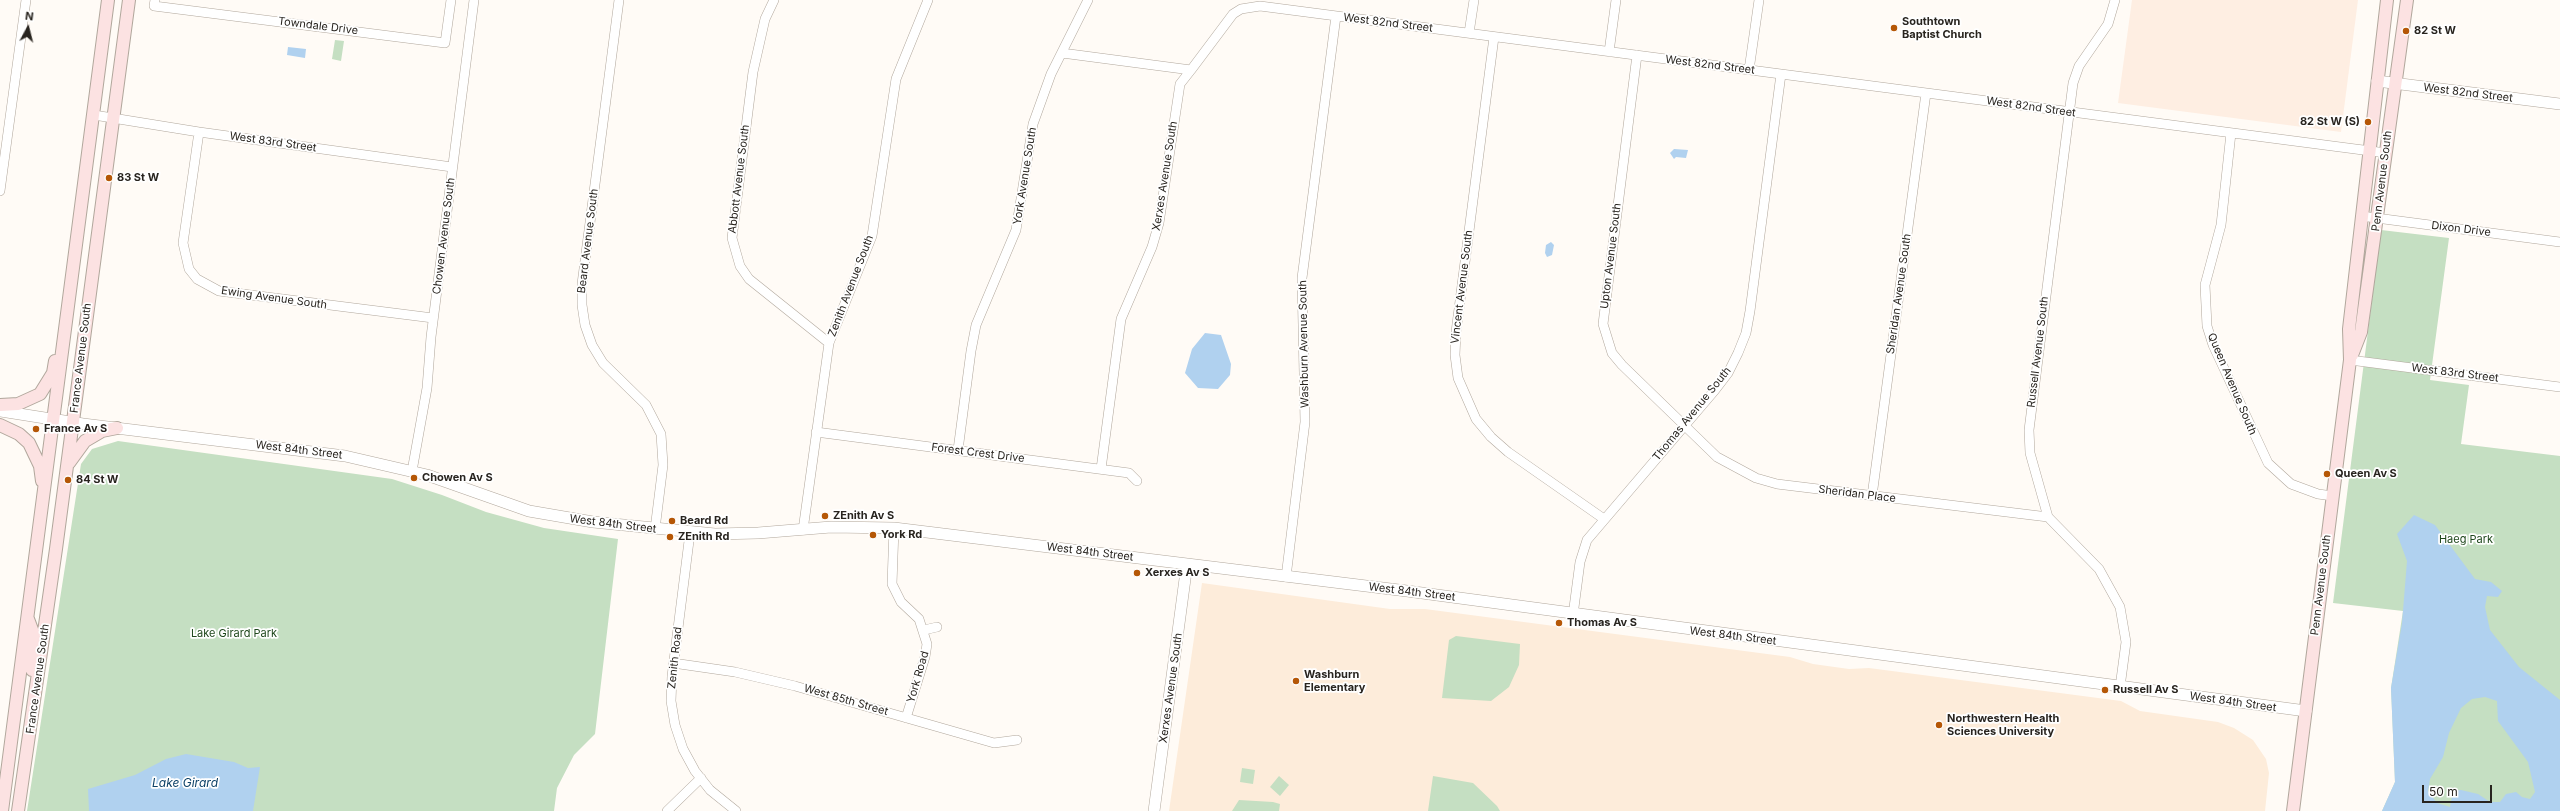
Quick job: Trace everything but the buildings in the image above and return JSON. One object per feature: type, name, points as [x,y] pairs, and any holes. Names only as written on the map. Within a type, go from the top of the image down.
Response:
[{"type":"main road","name":"France Avenue South","points":[[2,809],[108,0]]},
{"type":"main road","name":"France Avenue South","points":[[18,811],[67,466],[129,0]]},
{"type":"main road","name":"Penn Avenue South","points":[[2293,811],[2350,360],[2349,329],[2368,151],[2387,0]]},
{"type":"main road","name":"Penn Avenue South","points":[[2350,360],[2361,332],[2407,0]]},
{"type":"main road","points":[[0,406],[18,404],[40,394],[53,373],[60,326],[72,280]]},
{"type":"main road","points":[[0,425],[19,434],[29,443],[40,466],[44,494]]},
{"type":"main road","points":[[67,466],[85,441],[102,432],[117,428]]},
{"type":"main road","points":[[27,618],[34,635],[32,676],[36,690]]},
{"type":"street","points":[[0,191],[26,0]]},
{"type":"street","name":"Towndale Drive","points":[[155,0],[154,6],[445,43],[451,0]]},
{"type":"street","name":"Chowen Avenue South","points":[[412,471],[427,388],[433,318],[474,0]]},
{"type":"street","name":"Beard Avenue South","points":[[619,0],[582,284],[582,305],[590,338],[603,363],[646,405],[661,434],[663,465],[655,530]]},
{"type":"street","name":"Abbott Avenue South","points":[[774,0],[763,26],[753,72],[732,238],[740,266],[749,279],[829,343]]},
{"type":"street","name":"Zenith Avenue South","points":[[803,530],[829,343],[872,236],[896,79],[928,0]]},
{"type":"street","name":"York Avenue South","points":[[958,450],[970,351],[976,325],[1016,230],[1033,124],[1048,80],[1088,0]]},
{"type":"street","points":[[1469,33],[1474,0]]},
{"type":"street","points":[[1609,52],[1616,0]]},
{"type":"street","points":[[1749,70],[1759,0]]},
{"type":"street","name":"Russell Avenue South","points":[[2115,0],[2108,24],[2079,66],[2073,84],[2029,430],[2032,460],[2048,517],[2099,569],[2120,607],[2126,642],[2120,687]]},
{"type":"street","name":"West 82nd Street","points":[[1191,70],[1233,14],[1246,7],[1260,3],[1336,16],[2386,153]]},
{"type":"street","name":"Washburn Avenue South","points":[[1286,577],[1305,422],[1302,278],[1336,16]]},
{"type":"street","name":"Vincent Avenue South","points":[[1494,37],[1456,332],[1455,354],[1458,378],[1476,420],[1491,438],[1508,452],[1604,519]]},
{"type":"street","points":[[1062,53],[1191,70]]},
{"type":"street","name":"Upton Avenue South","points":[[1637,55],[1603,324],[1612,353],[1622,365],[1684,426]]},
{"type":"street","name":"Xerxes Avenue South","points":[[1101,469],[1121,319],[1152,247],[1159,223],[1180,84],[1191,70]]},
{"type":"street","name":"Thomas Avenue South","points":[[1573,615],[1583,550],[1587,540],[1728,373],[1746,333],[1781,74]]},
{"type":"street","name":"West 82nd Street","points":[[2377,81],[2560,104]]},
{"type":"street","name":"Sheridan Avenue South","points":[[1872,496],[1926,93]]},
{"type":"street","name":"West 83rd Street","points":[[94,115],[199,132],[452,167]]},
{"type":"street","name":"Ewing Avenue South","points":[[199,132],[183,243],[184,256],[189,269],[197,279],[219,291],[433,318]]},
{"type":"street","name":"Queen Avenue South","points":[[2231,133],[2221,225],[2205,285],[2208,326],[2213,345],[2268,463],[2291,484],[2318,494],[2333,496]]},
{"type":"street","name":"Dixon Drive","points":[[2361,216],[2560,242]]},
{"type":"street","name":"West 83rd Street","points":[[2350,360],[2560,387]]},
{"type":"street","name":"West 84th Street","points":[[0,411],[117,428],[345,456],[412,471],[529,510],[561,517],[655,530],[690,533],[751,533],[863,526],[894,528],[1187,564],[2306,711]]},
{"type":"street","name":"Sheridan Place","points":[[1684,426],[1717,457],[1756,478],[1777,484],[2048,517]]},
{"type":"street","name":"Forest Crest Drive","points":[[816,432],[1129,473],[1137,481]]},
{"type":"street","name":"York Road","points":[[894,528],[892,584],[896,594],[919,619],[924,630],[927,644],[926,656],[906,718]]},
{"type":"street","name":"Zenith Road","points":[[690,533],[673,663],[671,701],[675,726],[684,749],[701,778],[710,790],[736,811]]},
{"type":"street","name":"Xerxes Avenue South","points":[[1154,811],[1187,564]]},
{"type":"street","points":[[924,630],[937,627]]},
{"type":"street","name":"West 85th Street","points":[[673,663],[735,672],[796,686],[994,743],[1017,740]]},
{"type":"street","points":[[667,811],[701,778]]},
{"type":"shaded area","points":[[2132,0],[2358,0],[2341,132],[2118,103]]},
{"type":"shaded area","points":[[1202,583],[1390,609],[1425,609],[1790,657],[1813,664],[1849,669],[1869,668],[2121,701],[2140,711],[2218,722],[2234,728],[2253,740],[2266,759],[2269,773],[2265,811],[1169,811]]},
{"type":"green space","points":[[335,40],[344,41],[341,61],[332,59]]},
{"type":"green space","name":"Haeg Park","points":[[2381,230],[2449,238],[2430,380],[2469,385],[2461,444],[2560,456],[2560,811],[2382,811],[2395,782],[2391,688],[2403,611],[2333,603]]},
{"type":"green space","name":"Lake Girard Park","points":[[118,441],[392,479],[442,495],[486,512],[544,528],[618,539],[595,734],[574,755],[557,788],[554,811],[27,811],[81,464],[92,449]]},
{"type":"green space","points":[[1456,636],[1520,644],[1519,665],[1509,687],[1491,701],[1442,698],[1449,640]]},
{"type":"green space","points":[[1242,768],[1255,770],[1253,784],[1240,782]]},
{"type":"green space","points":[[1279,776],[1289,785],[1280,796],[1270,787]]},
{"type":"green space","points":[[1433,776],[1473,783],[1497,806],[1500,811],[1428,811]]},
{"type":"green space","points":[[1239,800],[1273,802],[1280,804],[1279,811],[1232,811]]},
{"type":"water","points":[[288,47],[306,49],[305,58],[287,55]]},
{"type":"water","points":[[1674,149],[1688,150],[1686,158],[1676,157],[1674,159],[1670,153]]},
{"type":"water","points":[[1551,242],[1554,245],[1552,255],[1547,257],[1545,253],[1546,245]]},
{"type":"water","points":[[1205,333],[1221,335],[1231,364],[1230,375],[1218,389],[1198,388],[1185,373],[1192,349]]},
{"type":"water","points":[[2414,515],[2435,525],[2475,579],[2491,582],[2502,591],[2498,597],[2487,596],[2485,607],[2490,630],[2519,667],[2560,700],[2560,811],[2382,811],[2395,782],[2391,688],[2402,623],[2407,561],[2397,534]],"holes":[[[2485,697],[2497,701],[2498,721],[2528,762],[2535,792],[2530,799],[2522,797],[2516,792],[2506,794],[2500,802],[2490,802],[2478,794],[2461,790],[2453,791],[2450,807],[2437,803],[2428,791],[2430,779],[2443,757],[2449,733],[2461,708],[2472,699]]]},
{"type":"water","name":"Lake Girard","points":[[186,754],[234,762],[248,768],[260,767],[253,811],[89,811],[88,789],[135,775],[166,759]]},
{"type":"place","name":"Southtown Baptist Church","points":[[1894,28]]},
{"type":"place","name":"82 St W","points":[[2406,31]]},
{"type":"place","name":"82 St W (S)","points":[[2368,122]]},
{"type":"place","name":"83 St W","points":[[109,178]]},
{"type":"place","name":"France Av S","points":[[36,429]]},
{"type":"place","name":"Queen Av S","points":[[2327,474]]},
{"type":"place","name":"Chowen Av S","points":[[414,478]]},
{"type":"place","name":"84 St W","points":[[68,480]]},
{"type":"place","name":"ZEnith Av S","points":[[825,516]]},
{"type":"place","name":"Beard Rd","points":[[672,521]]},
{"type":"place","name":"York Rd","points":[[873,535]]},
{"type":"place","name":"ZEnith Rd","points":[[670,537]]},
{"type":"place","name":"Xerxes Av S","points":[[1137,573]]},
{"type":"place","name":"Thomas Av S","points":[[1559,623]]},
{"type":"place","name":"Washburn Elementary","points":[[1296,681]]},
{"type":"place","name":"Russell Av S","points":[[2105,690]]},
{"type":"place","name":"Northwestern Health Sciences University","points":[[1939,725]]}]
